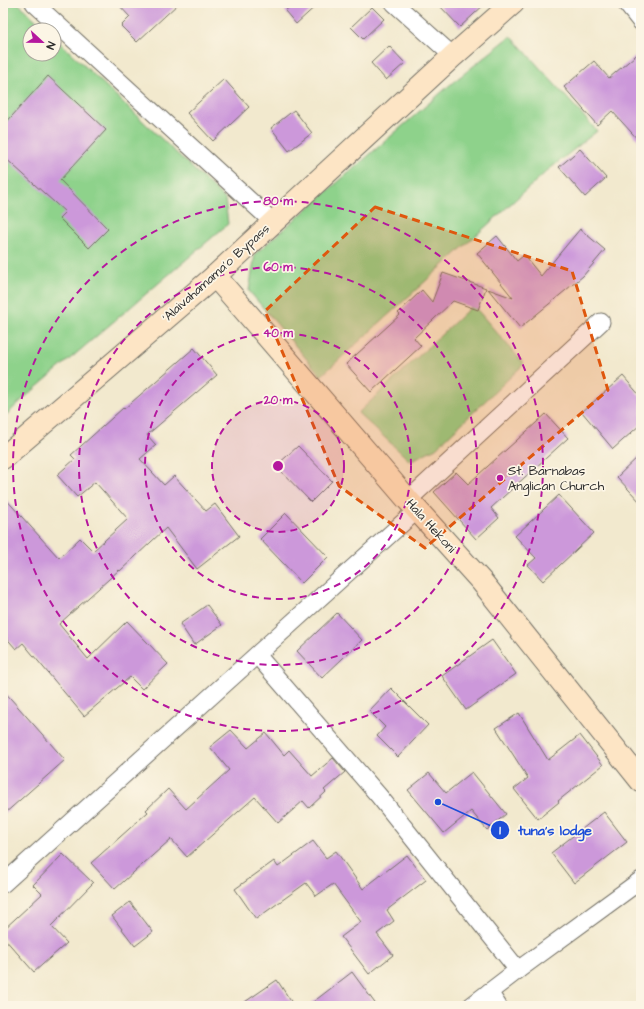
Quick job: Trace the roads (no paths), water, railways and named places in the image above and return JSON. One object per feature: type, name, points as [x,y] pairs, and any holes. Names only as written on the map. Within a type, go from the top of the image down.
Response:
[{"type":"main road","name":"'Alaivahamama'o Bypass","points":[[3,458],[215,276],[453,56],[514,3]]},
{"type":"main road","name":"Hala Hekoni","points":[[215,276],[412,505],[482,582],[641,781]]},
{"type":"street","points":[[34,3],[273,222]]},
{"type":"street","points":[[394,3],[453,56]]},
{"type":"street","points":[[626,3],[641,22]]},
{"type":"street","points":[[3,884],[257,655],[601,322]]},
{"type":"street","points":[[257,655],[379,796],[518,970]]},
{"type":"street","points":[[471,1006],[494,999],[518,970],[641,880]]},
{"type":"place","name":"St. Barnabas Anglican Church","points":[[500,478]]},
{"type":"place","name":"tuna's lodge","points":[[438,802]]}]
